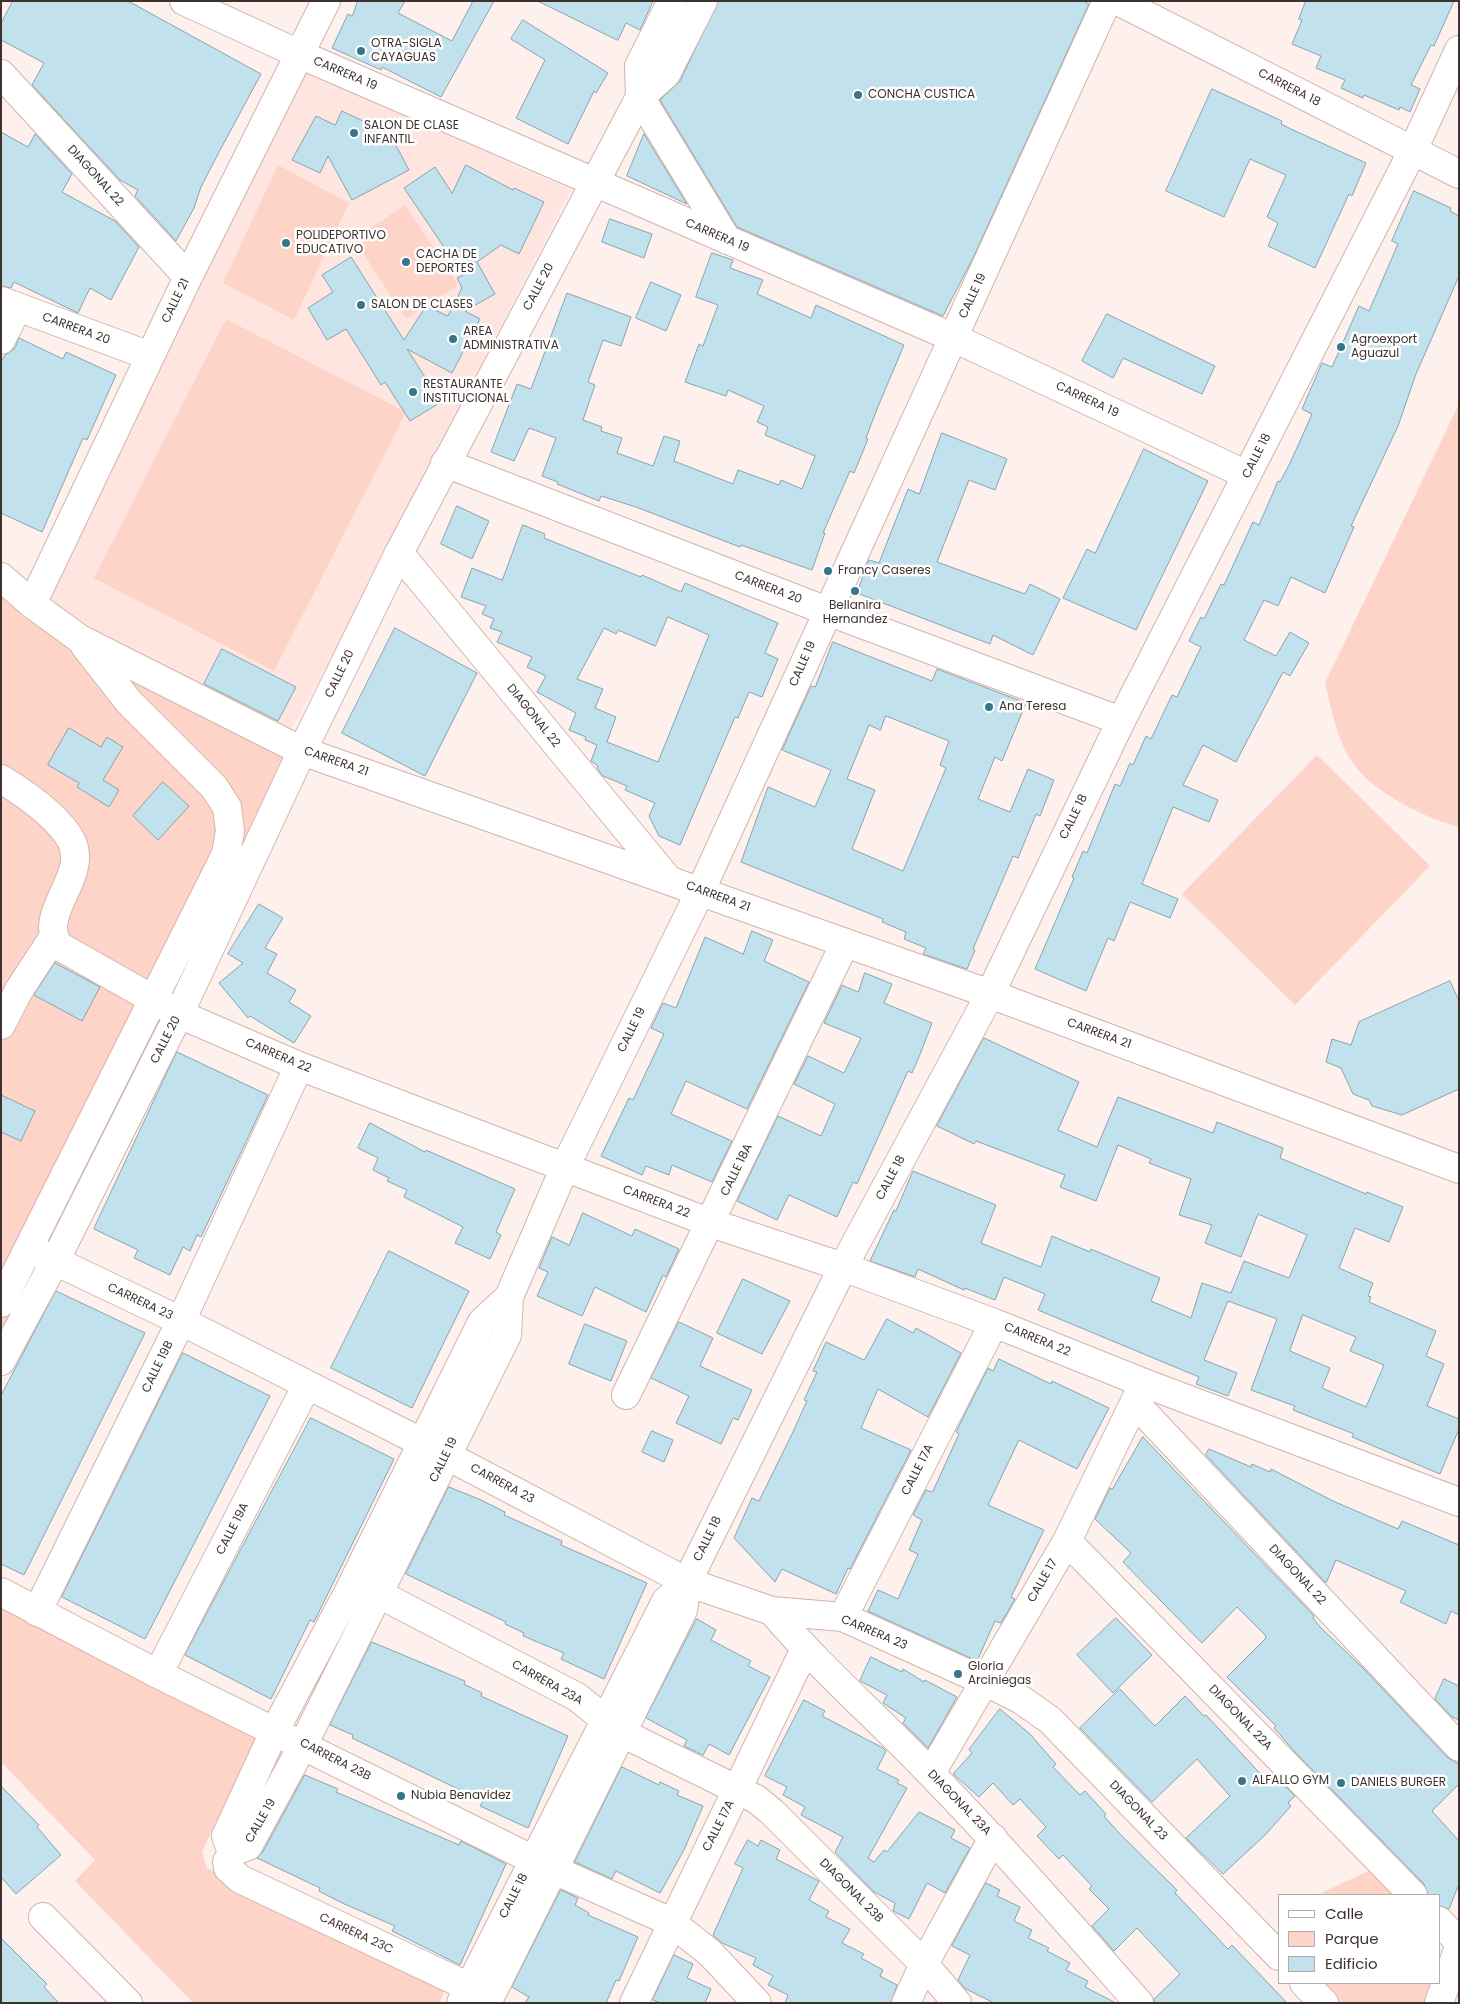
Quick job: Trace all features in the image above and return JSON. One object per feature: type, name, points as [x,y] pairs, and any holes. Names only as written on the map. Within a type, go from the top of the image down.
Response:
[{"type":"street","name":"CARRERA 19","points":[[184,1],[299,54],[954,338],[1248,475]]},
{"type":"street","name":"CALLE 21","points":[[32,604],[188,278],[326,1]]},
{"type":"street","points":[[672,1],[639,66],[640,97],[727,240]]},
{"type":"street","name":"CALLE 20","points":[[1,1361],[55,1261],[179,1014],[302,751],[445,463],[640,97],[666,74],[703,1]]},
{"type":"street","name":"CALLE 19","points":[[509,1297],[482,1322],[275,1730],[226,1836],[232,1852],[248,1846],[303,1744],[507,1335],[509,1297],[564,1168],[700,892],[827,611],[1108,1]]},
{"type":"street","name":"CARRERA 18","points":[[1118,1],[1459,174]]},
{"type":"street","name":"CALLE 18","points":[[482,1998],[544,1865],[613,1727],[666,1601],[687,1582],[843,1268],[990,994],[1121,721],[1413,150],[1459,50]]},
{"type":"street","name":"DIAGONAL 22","points":[[1,74],[188,278]]},
{"type":"street","points":[[1,340],[10,304]]},
{"type":"street","name":"CARRERA 20","points":[[10,304],[150,356]]},
{"type":"street","name":"CARRERA 20","points":[[445,463],[827,611],[1121,721]]},
{"type":"street","name":"DIAGONAL 22","points":[[399,553],[667,878]]},
{"type":"street","name":"CARRERA 21","points":[[1,578],[32,604],[80,639],[302,751],[667,878],[700,892],[990,994],[1459,1169]]},
{"type":"street","points":[[1,1302],[30,1248],[226,854],[230,831],[226,807],[214,787],[128,702],[80,639]]},
{"type":"street","points":[[1,778],[45,811],[72,842],[75,858],[72,873],[51,928],[52,938],[9,988],[1,1025]]},
{"type":"street","name":"CARRERA 22","points":[[52,938],[59,946],[179,1014],[299,1066],[711,1223],[843,1268],[994,1323],[1140,1393],[1459,1502]]},
{"type":"street","name":"CALLE 18A","points":[[626,1395],[845,944]]},
{"type":"street","name":"CALLE 19B","points":[[37,1612],[181,1321],[299,1066]]},
{"type":"street","name":"CARRERA 23","points":[[30,1248],[181,1321],[446,1455],[687,1582],[772,1611],[843,1617],[986,1682]]},
{"type":"street","name":"CALLE 17A","points":[[843,1617],[994,1323]]},
{"type":"street","name":"CALLE 19A","points":[[158,1674],[307,1385]]},
{"type":"street","name":"DIAGONAL 22","points":[[1140,1393],[1459,1747]]},
{"type":"street","name":"CALLE 17","points":[[931,1774],[1067,1541],[1140,1393]]},
{"type":"street","name":"DIAGONAL 22A","points":[[1067,1541],[1412,1894]]},
{"type":"street","name":"CARRERA 23B","points":[[1,1592],[158,1674],[275,1730],[544,1865],[671,1922],[710,1953],[757,2003]]},
{"type":"street","name":"CARRERA 23A","points":[[379,1594],[577,1697],[613,1727],[738,1790]]},
{"type":"street","name":"DIAGONAL 23A","points":[[772,1611],[805,1649],[993,1838],[1139,2003]]},
{"type":"street","name":"CALLE 17A","points":[[634,2003],[671,1922],[738,1790],[805,1649]]},
{"type":"street","name":"DIAGONAL 23","points":[[986,1682],[1020,1699],[1050,1720],[1278,1955]]},
{"type":"street","name":"DIAGONAL 23B","points":[[738,1790],[756,1799],[772,1812],[924,1964],[957,2003]]},
{"type":"street","points":[[906,2003],[924,1964],[993,1838]]},
{"type":"street","name":"CARRERA 23C","points":[[232,1852],[228,1868],[240,1879],[482,1998]]},
{"type":"street","points":[[43,1917],[128,2003]]},
{"type":"street","points":[[1440,1922],[1459,1942]]},
{"type":"street","points":[[1439,2003],[1459,1947]]},
{"type":"street","points":[[1305,1984],[1324,2003]]},
{"type":"shaded area","points":[[305,71],[571,190],[458,410],[390,549],[288,736],[43,605],[119,441]]},
{"type":"green space","name":"POLIDEPORTIVO EDUCATIVO","points":[[278,165],[349,203],[294,320],[223,283]]},
{"type":"green space","name":"CACHA DE DEPORTES","points":[[405,205],[458,285],[406,319],[354,239]]},
{"type":"green space","points":[[226,319],[406,412],[274,671],[94,578]]},
{"type":"green space","points":[[1459,404],[1459,827],[1432,818],[1402,804],[1375,786],[1364,776],[1349,757],[1339,736],[1325,683]]},
{"type":"green space","points":[[1,595],[22,616],[283,758],[257,816],[69,1202],[1,1333]]},
{"type":"green space","points":[[1317,755],[1430,866],[1295,1005],[1182,894]]},
{"type":"green space","points":[[1,1602],[257,1735],[202,1852],[207,1868],[445,1988],[440,2003],[193,2003],[75,1881],[95,1860],[1,1762]]},
{"type":"green space","points":[[1375,1868],[1401,1894],[1319,1894]]},
{"type":"green space","points":[[1322,1984],[1438,1984],[1431,2003],[1332,2003]]},
{"type":"building","points":[[13,1],[128,1],[261,74],[201,187],[194,208],[176,241],[135,196],[138,190],[120,180],[32,85],[44,63],[1,40],[1,24]]},
{"type":"building","points":[[358,1],[405,1],[398,13],[452,41],[473,1],[494,1],[441,97],[382,67],[381,70],[332,48],[348,14],[352,16]]},
{"type":"building","points":[[538,1],[653,1],[640,30],[626,23],[618,40]]},
{"type":"building","name":"CONCHA CUSTICA","points":[[718,1],[1083,1],[1089,4],[973,258],[943,316],[737,227],[660,100],[680,81]]},
{"type":"building","points":[[1306,1],[1454,1],[1434,46],[1431,45],[1411,85],[1420,89],[1410,112],[1400,107],[1399,110],[1364,95],[1363,98],[1341,88],[1345,80],[1316,68],[1321,56],[1292,44],[1302,20],[1299,19]]},
{"type":"building","points":[[523,20],[608,73],[596,93],[594,91],[568,144],[516,118],[545,60],[511,39]]},
{"type":"building","points":[[1212,89],[1282,121],[1281,124],[1293,130],[1366,163],[1352,196],[1349,194],[1315,268],[1268,246],[1278,223],[1267,217],[1286,175],[1250,159],[1224,217],[1166,191]]},
{"type":"building","points":[[342,111],[390,134],[409,170],[352,200],[328,156],[320,173],[292,160],[316,116],[335,125]]},
{"type":"building","points":[[1,132],[28,147],[35,134],[72,174],[62,192],[115,221],[139,247],[111,300],[90,288],[78,313],[14,282],[11,288],[1,286]]},
{"type":"building","points":[[644,134],[687,204],[627,176]]},
{"type":"building","points":[[466,165],[513,190],[514,188],[544,202],[519,254],[501,245],[477,262],[495,294],[465,311],[480,319],[452,373],[407,349],[441,402],[410,421],[385,382],[381,385],[346,329],[327,340],[308,308],[333,292],[322,275],[351,257],[404,340],[426,306],[448,316],[462,288],[457,278],[463,275],[404,188],[435,167],[452,193]]},
{"type":"building","points":[[1414,191],[1451,208],[1450,211],[1459,216],[1459,276],[1416,374],[1398,426],[1351,526],[1354,527],[1325,593],[1291,577],[1278,606],[1264,600],[1244,640],[1276,656],[1290,632],[1309,643],[1290,676],[1283,672],[1236,762],[1203,745],[1183,785],[1218,800],[1209,822],[1173,807],[1142,884],[1178,899],[1170,918],[1130,902],[1114,941],[1108,938],[1086,991],[1035,969],[1074,878],[1072,877],[1083,851],[1087,853],[1115,784],[1120,786],[1130,763],[1133,765],[1146,736],[1151,739],[1172,695],[1177,697],[1201,647],[1189,641],[1201,617],[1204,619],[1221,584],[1224,585],[1253,522],[1259,525],[1278,481],[1280,482],[1291,461],[1312,414],[1302,409],[1322,363],[1332,367],[1359,306],[1369,311],[1398,244],[1392,241]]},
{"type":"building","points":[[610,219],[652,234],[644,258],[602,242]]},
{"type":"building","points":[[712,253],[733,260],[730,268],[763,280],[757,294],[811,318],[816,305],[904,345],[877,409],[866,438],[868,439],[854,473],[850,471],[823,533],[825,533],[812,570],[741,545],[740,547],[636,507],[601,496],[599,501],[557,484],[558,482],[542,476],[556,438],[529,428],[514,461],[491,452],[517,384],[531,389],[567,293],[631,317],[621,346],[603,340],[588,382],[595,385],[583,420],[602,427],[601,431],[622,438],[617,453],[653,466],[664,436],[680,441],[674,461],[733,484],[738,470],[779,485],[781,480],[802,489],[815,456],[765,435],[768,427],[757,422],[764,406],[728,390],[726,396],[685,382],[699,344],[703,346],[718,305],[696,297]]},
{"type":"building","points":[[651,282],[681,295],[666,331],[636,318]]},
{"type":"building","points":[[1107,314],[1215,366],[1202,394],[1123,358],[1113,378],[1082,361]]},
{"type":"building","points":[[19,338],[63,359],[66,352],[116,375],[87,440],[83,438],[42,532],[1,513],[1,362],[5,355],[15,348]]},
{"type":"building","points":[[942,433],[1007,459],[995,490],[969,480],[937,562],[1025,594],[1030,584],[1060,599],[1033,655],[993,635],[990,644],[857,593],[869,560],[879,563],[908,489],[919,494]]},
{"type":"building","points":[[1144,449],[1208,481],[1136,630],[1063,598],[1087,549],[1095,553]]},
{"type":"building","points":[[457,506],[489,521],[472,559],[441,544]]},
{"type":"building","points":[[523,525],[545,534],[544,538],[641,577],[642,575],[681,592],[685,583],[778,623],[765,653],[778,659],[762,697],[749,692],[738,718],[735,717],[680,845],[659,836],[649,816],[655,803],[625,790],[627,786],[603,776],[597,768],[598,766],[591,761],[597,745],[585,740],[586,737],[569,730],[576,713],[537,692],[546,676],[527,667],[532,657],[497,642],[502,632],[490,628],[494,619],[482,614],[486,606],[461,597],[472,568],[502,580]],"holes":[[[668,617],[709,635],[658,762],[607,742],[616,717],[595,708],[603,689],[577,679],[604,628],[616,634],[618,630],[655,646]]]},
{"type":"building","points":[[395,628],[477,673],[425,776],[342,733]]},
{"type":"building","points":[[833,642],[932,681],[937,669],[1026,703],[1002,761],[995,757],[978,799],[1010,812],[1028,769],[1054,780],[1040,816],[1036,814],[1018,858],[1013,856],[973,949],[975,950],[967,969],[923,954],[926,948],[904,939],[906,932],[882,922],[883,919],[741,862],[768,787],[815,807],[831,770],[782,750],[811,686],[815,687]],"holes":[[[886,716],[949,741],[940,765],[946,768],[903,871],[852,849],[875,790],[847,779],[869,725],[880,730]]]},
{"type":"building","points":[[222,649],[296,687],[278,721],[204,684]]},
{"type":"building","points":[[69,728],[101,747],[107,737],[123,747],[103,780],[119,790],[109,807],[77,787],[79,783],[48,765]]},
{"type":"building","points":[[163,782],[189,806],[158,840],[133,816]]},
{"type":"building","points":[[259,904],[283,918],[265,948],[277,954],[267,973],[296,990],[289,1002],[311,1016],[294,1043],[250,1016],[248,1018],[219,983],[243,963],[228,954]]},
{"type":"building","points":[[752,931],[773,940],[764,961],[809,982],[747,1109],[686,1081],[671,1114],[732,1141],[712,1182],[672,1165],[669,1175],[646,1166],[642,1175],[601,1156],[629,1098],[633,1100],[664,1034],[651,1028],[663,1003],[676,1008],[705,937],[743,954]]},
{"type":"building","points":[[55,963],[100,987],[82,1021],[34,995]]},
{"type":"building","points":[[865,973],[892,984],[884,1003],[932,1023],[912,1073],[908,1071],[857,1184],[853,1182],[837,1217],[789,1195],[777,1220],[737,1201],[778,1116],[821,1136],[835,1104],[794,1084],[808,1056],[844,1073],[861,1038],[824,1023],[842,985],[858,992]]},
{"type":"building","points":[[1450,981],[1459,1001],[1459,1089],[1402,1115],[1372,1106],[1369,1100],[1353,1094],[1341,1068],[1326,1062],[1332,1039],[1351,1045],[1359,1022]]},
{"type":"building","points":[[984,1038],[1079,1082],[1058,1130],[1097,1147],[1118,1097],[1213,1133],[1217,1122],[1283,1148],[1280,1158],[1366,1194],[1367,1192],[1403,1207],[1389,1242],[1355,1228],[1339,1268],[1373,1283],[1368,1296],[1371,1297],[1369,1302],[1436,1331],[1426,1356],[1444,1364],[1427,1406],[1459,1419],[1459,1429],[1440,1474],[1352,1437],[1354,1434],[1293,1410],[1295,1406],[1251,1390],[1277,1319],[1228,1301],[1204,1360],[1237,1373],[1228,1396],[1196,1384],[1199,1377],[1038,1310],[1045,1294],[1004,1277],[995,1300],[965,1288],[964,1290],[918,1269],[915,1277],[870,1261],[894,1210],[896,1211],[913,1171],[996,1205],[981,1243],[1041,1267],[1052,1236],[1090,1252],[1091,1249],[1160,1278],[1151,1301],[1191,1318],[1202,1283],[1231,1293],[1244,1261],[1289,1278],[1307,1235],[1258,1214],[1241,1257],[1205,1243],[1212,1225],[1179,1215],[1191,1179],[1149,1163],[1151,1159],[1118,1145],[1096,1201],[1060,1187],[1065,1175],[976,1141],[974,1144],[937,1126]],"holes":[[[1303,1315],[1356,1337],[1350,1351],[1384,1365],[1366,1407],[1322,1388],[1330,1368],[1290,1351]]]},
{"type":"building","points":[[177,1052],[268,1095],[201,1237],[197,1235],[190,1251],[183,1247],[170,1275],[134,1258],[138,1250],[94,1229]]},
{"type":"building","points":[[1,1095],[35,1111],[21,1141],[1,1132]]},
{"type":"building","points":[[370,1123],[425,1152],[426,1150],[515,1189],[496,1232],[501,1235],[490,1259],[455,1243],[463,1227],[404,1197],[407,1190],[387,1181],[389,1178],[373,1170],[378,1158],[358,1148]]},
{"type":"building","points":[[583,1213],[632,1236],[635,1229],[679,1249],[666,1277],[663,1275],[646,1312],[595,1287],[582,1316],[537,1296],[548,1272],[539,1268],[552,1237],[569,1245]]},
{"type":"building","points":[[389,1251],[469,1291],[412,1408],[331,1368]]},
{"type":"building","points":[[743,1279],[790,1301],[762,1354],[717,1333]]},
{"type":"building","points":[[56,1291],[145,1333],[24,1575],[1,1564],[1,1396]]},
{"type":"building","points":[[887,1319],[913,1333],[916,1328],[961,1353],[928,1417],[878,1389],[861,1428],[911,1450],[836,1594],[782,1569],[775,1582],[734,1538],[752,1498],[759,1501],[791,1436],[807,1401],[804,1400],[817,1372],[813,1371],[826,1342],[864,1360]]},
{"type":"building","points":[[679,1322],[713,1338],[700,1366],[752,1390],[738,1420],[733,1418],[721,1444],[676,1423],[689,1396],[651,1378]]},
{"type":"building","points":[[585,1324],[627,1341],[611,1381],[569,1364]]},
{"type":"building","points":[[183,1353],[270,1396],[145,1639],[62,1597]]},
{"type":"building","points":[[999,1359],[1051,1384],[1052,1381],[1109,1408],[1077,1469],[1019,1440],[988,1505],[1044,1530],[1011,1597],[1015,1599],[1001,1623],[995,1621],[977,1661],[868,1611],[878,1590],[898,1599],[918,1554],[909,1550],[922,1520],[913,1515],[926,1490],[933,1491],[959,1434],[956,1432],[988,1368],[993,1371]]},
{"type":"building","points":[[311,1418],[394,1459],[314,1622],[310,1620],[271,1699],[185,1655]]},
{"type":"building","points":[[652,1431],[673,1440],[664,1462],[642,1452]]},
{"type":"building","points":[[1143,1437],[1314,1616],[1313,1618],[1320,1627],[1362,1667],[1448,1758],[1459,1764],[1459,1784],[1432,1811],[1459,1841],[1459,1884],[1449,1909],[1440,1906],[1440,1894],[1428,1894],[1424,1884],[1295,1752],[1274,1728],[1276,1726],[1227,1677],[1266,1638],[1265,1635],[1237,1607],[1202,1643],[1123,1562],[1131,1553],[1095,1519],[1110,1488],[1112,1489]]},
{"type":"building","points":[[1209,1449],[1251,1467],[1252,1464],[1270,1472],[1271,1469],[1333,1501],[1398,1529],[1402,1521],[1459,1545],[1459,1615],[1451,1611],[1446,1624],[1400,1602],[1406,1591],[1336,1560],[1326,1583],[1206,1455]]},
{"type":"building","points":[[449,1487],[481,1500],[505,1512],[504,1515],[562,1541],[561,1545],[647,1583],[604,1679],[561,1659],[564,1653],[523,1636],[524,1633],[505,1624],[506,1622],[406,1574]]},
{"type":"building","points":[[1116,1618],[1152,1655],[1113,1693],[1077,1655]]},
{"type":"building","points":[[697,1619],[716,1630],[711,1640],[751,1661],[748,1666],[770,1677],[729,1755],[709,1744],[703,1755],[684,1746],[687,1740],[646,1718]]},
{"type":"building","points":[[372,1642],[465,1681],[464,1684],[482,1693],[481,1696],[568,1736],[528,1828],[480,1806],[483,1801],[352,1738],[353,1735],[330,1725]]},
{"type":"building","points":[[871,1657],[902,1672],[903,1669],[924,1682],[925,1680],[957,1697],[928,1748],[903,1723],[906,1718],[883,1703],[887,1695],[860,1681]]},
{"type":"building","points":[[1444,1679],[1459,1686],[1459,1720],[1452,1717],[1435,1699]]},
{"type":"building","points":[[1120,1689],[1155,1726],[1185,1696],[1204,1716],[1206,1715],[1267,1781],[1273,1774],[1295,1796],[1288,1803],[1291,1806],[1265,1835],[1223,1874],[1186,1838],[1230,1796],[1197,1759],[1152,1802],[1080,1728]]},
{"type":"building","points":[[804,1700],[825,1711],[822,1716],[883,1748],[886,1751],[877,1769],[899,1780],[897,1783],[907,1788],[868,1858],[874,1862],[884,1850],[887,1852],[919,1812],[955,1830],[951,1838],[970,1848],[945,1893],[927,1883],[909,1919],[893,1911],[895,1903],[874,1892],[835,1852],[843,1837],[801,1815],[805,1807],[783,1795],[787,1787],[765,1776]]},
{"type":"building","points":[[1000,1709],[1030,1734],[1056,1764],[1053,1767],[1080,1795],[1085,1791],[1106,1814],[1104,1816],[1119,1833],[1177,1890],[1175,1893],[1228,1949],[1232,1945],[1287,2003],[1154,2003],[1154,1999],[1180,1974],[1137,1928],[1114,1951],[1092,1926],[1109,1909],[1089,1889],[1092,1886],[1063,1855],[1059,1859],[1037,1836],[1046,1827],[1020,1799],[1013,1805],[993,1783],[979,1797],[953,1774],[972,1753],[969,1750]]},
{"type":"building","points":[[622,1767],[659,1785],[660,1782],[679,1791],[677,1795],[703,1806],[684,1850],[660,1893],[616,1871],[612,1879],[575,1862]]},
{"type":"building","points":[[305,1775],[338,1789],[336,1792],[459,1845],[461,1841],[506,1864],[460,1965],[392,1931],[395,1926],[340,1902],[319,1891],[320,1888],[257,1858],[262,1853]]},
{"type":"building","points":[[1,1786],[39,1825],[37,1827],[61,1855],[16,1894],[1,1877]]},
{"type":"building","points":[[748,1840],[758,1846],[761,1840],[780,1850],[776,1859],[819,1881],[809,1900],[829,1911],[826,1917],[850,1929],[842,1943],[864,1954],[861,1958],[883,1970],[880,1976],[897,1985],[891,2003],[785,2003],[788,1995],[768,1985],[773,1976],[753,1965],[756,1958],[722,1943],[713,1935],[743,1868],[735,1864]]},
{"type":"building","points":[[986,1883],[1000,1890],[997,1896],[1020,1907],[1014,1921],[1032,1930],[1028,1938],[1049,1948],[1047,1951],[1070,1963],[1066,1970],[1088,1981],[1085,1987],[1116,2003],[994,2003],[964,1988],[958,1980],[970,1955],[952,1946]]},
{"type":"building","points":[[561,1890],[578,1898],[575,1905],[589,1913],[588,1915],[638,1937],[619,1981],[616,1980],[606,2003],[525,2003],[529,1997],[512,1987]]},
{"type":"building","points":[[1,1938],[47,1984],[44,1987],[59,2003],[1,2003]]},
{"type":"building","points":[[674,1955],[693,1964],[687,1978],[711,1989],[705,2003],[660,2003],[653,2000]]},
{"type":"place","name":"OTRA-SIGLA CAYAGUAS","points":[[361,51]]},
{"type":"place","name":"CONCHA CUSTICA","points":[[858,95]]},
{"type":"place","name":"SALON DE CLASE INFANTIL.","points":[[354,133]]},
{"type":"place","name":"POLIDEPORTIVO EDUCATIVO","points":[[286,243]]},
{"type":"place","name":"CACHA DE DEPORTES","points":[[406,262]]},
{"type":"place","name":"SALON DE CLASES","points":[[361,305]]},
{"type":"place","name":"AREA ADMINISTRATIVA","points":[[453,339]]},
{"type":"place","name":"Agroexport Aguazul","points":[[1341,347]]},
{"type":"place","name":"RESTAURANTE INSTITUCIONAL","points":[[413,392]]},
{"type":"place","name":"Francy Caseres","points":[[828,571]]},
{"type":"place","name":"Bellanira Hernandez","points":[[855,591]]},
{"type":"place","name":"Ana Teresa","points":[[989,707]]},
{"type":"place","name":"Gloria Arciniegas","points":[[958,1674]]},
{"type":"place","name":"ALFALLO GYM","points":[[1242,1781]]},
{"type":"place","name":"DANIELS BURGER","points":[[1341,1783]]},
{"type":"place","name":"Nubia Benavidez","points":[[401,1796]]}]
